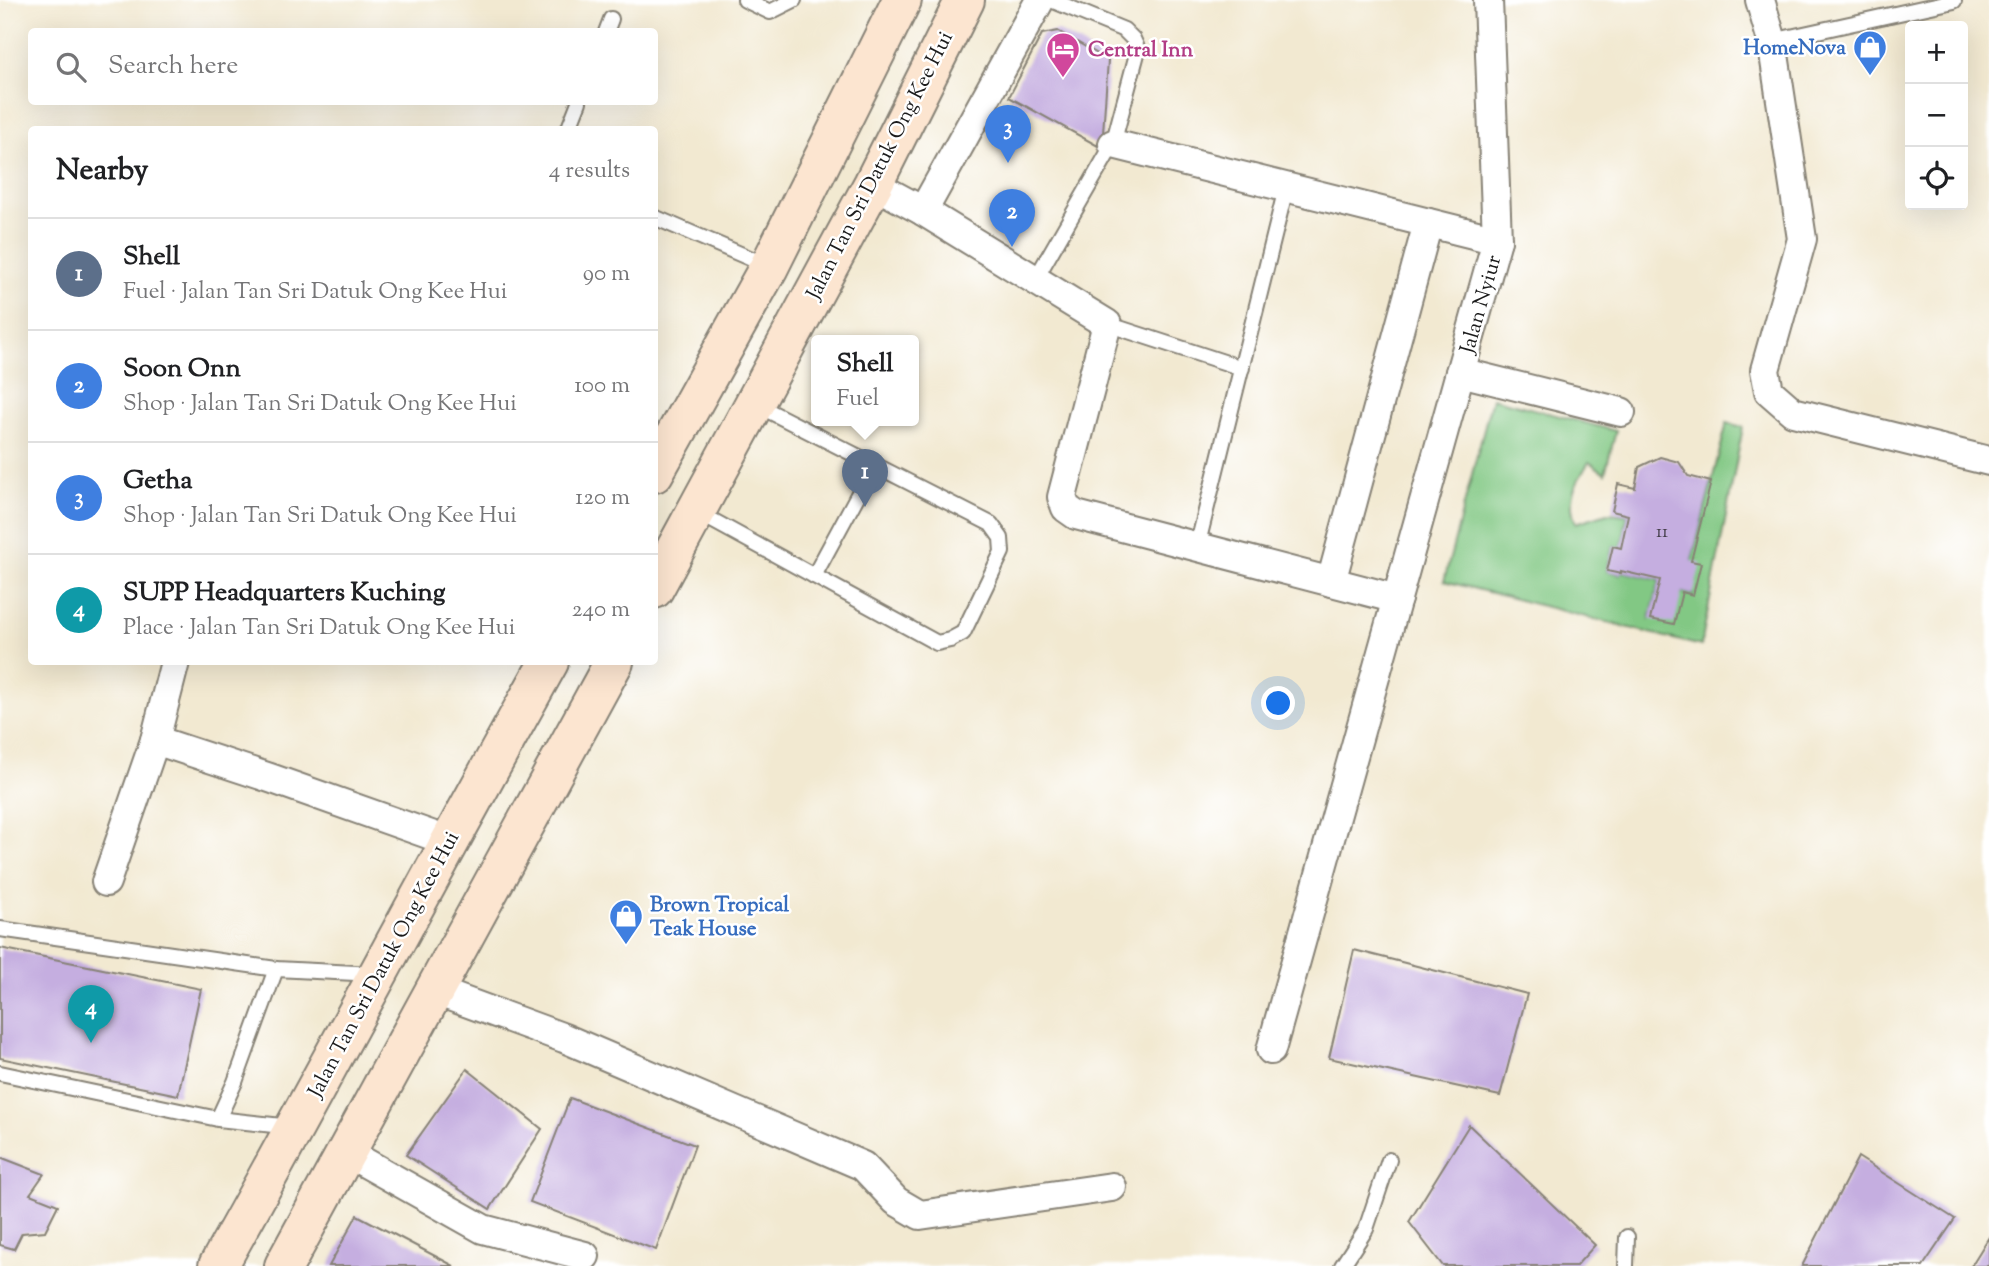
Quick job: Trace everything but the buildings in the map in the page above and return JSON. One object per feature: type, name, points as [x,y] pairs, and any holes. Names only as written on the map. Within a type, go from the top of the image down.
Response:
[{"type":"main road","points":[[658,465],[769,267],[902,0]]},
{"type":"main road","name":"Jalan Tan Sri Datuk Ong Kee Hui","points":[[658,582],[873,184],[965,0]]},
{"type":"main road","name":"Jalan Tan Sri Datuk Ong Kee Hui","points":[[218,1266],[547,665]]},
{"type":"main road","points":[[284,1266],[612,665]]},
{"type":"street","points":[[923,211],[1040,0]]},
{"type":"street","name":"Jalan Nyiur","points":[[1271,1050],[1497,240],[1488,0]]},
{"type":"street","points":[[1760,0],[1772,41],[1802,239],[1765,370],[1769,391],[1793,412],[1989,460]]},
{"type":"street","points":[[1113,144],[1497,240]]},
{"type":"street","points":[[873,184],[923,211],[1107,324],[1062,497],[1066,508],[1076,516],[1397,599]]},
{"type":"street","points":[[1331,582],[1428,223]]},
{"type":"street","points":[[1461,372],[1621,412]]},
{"type":"street","points":[[106,882],[155,740],[174,665]]},
{"type":"street","points":[[155,740],[448,842]]},
{"type":"street","points":[[436,991],[576,1043],[863,1166],[896,1201],[920,1216],[1112,1187]]},
{"type":"street","points":[[346,1152],[483,1229],[584,1256]]},
{"type":"lane","points":[[745,0],[770,12],[794,0]]},
{"type":"lane","points":[[1035,280],[1113,144],[1138,50],[1133,39],[1124,30],[1051,0]]},
{"type":"lane","points":[[1772,41],[1954,1]]},
{"type":"lane","points":[[570,126],[578,105]]},
{"type":"lane","points":[[1197,547],[1286,188]]},
{"type":"lane","points":[[658,219],[769,267]]},
{"type":"lane","points":[[1107,324],[1242,368]]},
{"type":"lane","points":[[697,512],[937,643],[963,633],[1002,552],[1001,538],[991,524],[754,404]]},
{"type":"lane","points":[[814,576],[874,465]]},
{"type":"lane","points":[[0,929],[275,969],[379,975]]},
{"type":"lane","points":[[218,1119],[235,1082],[275,969]]},
{"type":"lane","points":[[0,1073],[218,1119],[296,1128]]},
{"type":"lane","points":[[1342,1266],[1366,1229],[1389,1160]]},
{"type":"lane","points":[[1626,1266],[1627,1237]]},
{"type":"green space","points":[[1492,398],[1616,431],[1605,473],[1589,462],[1580,477],[1572,499],[1573,514],[1576,523],[1607,513],[1628,515],[1621,548],[1613,546],[1607,571],[1620,574],[1621,571],[1660,580],[1650,619],[1682,592],[1693,595],[1691,561],[1727,423],[1743,427],[1701,646],[1444,581]]},
{"type":"place","name":"HomeNova","points":[[1870,77]]},
{"type":"place","name":"Central Inn","points":[[1063,79]]},
{"type":"place","name":"Getha","points":[[1008,163]]},
{"type":"place","name":"Soon Onn","points":[[1012,247]]},
{"type":"place","name":"Shell","points":[[865,507]]},
{"type":"place","name":"Brown Tropical Teak House","points":[[626,946]]},
{"type":"place","name":"SUPP Headquarters Kuching","points":[[91,1043]]}]
